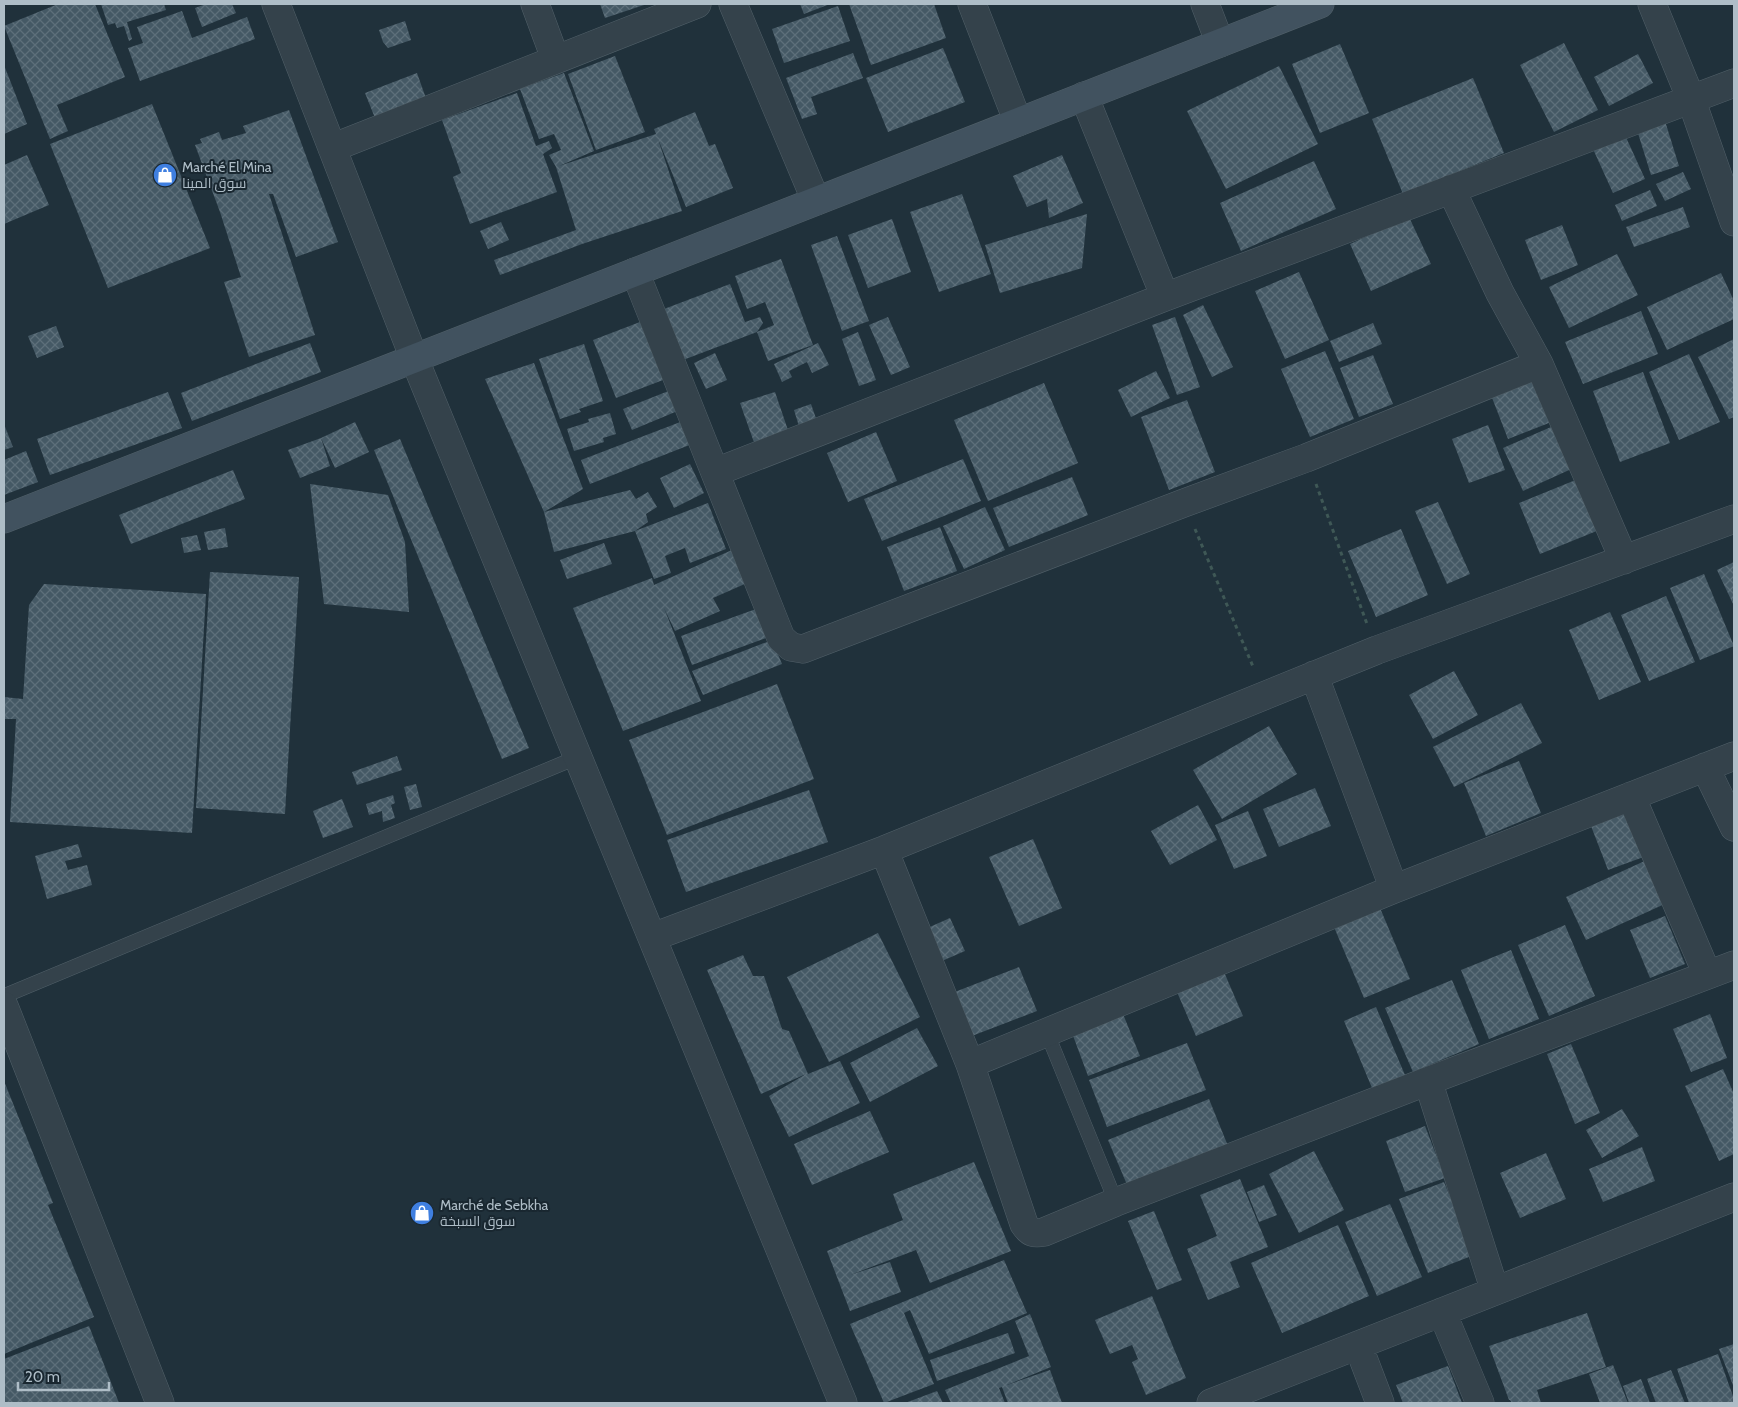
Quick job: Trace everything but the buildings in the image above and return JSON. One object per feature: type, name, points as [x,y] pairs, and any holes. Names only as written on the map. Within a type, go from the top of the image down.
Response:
[{"type":"street","points":[[276,4],[414,358],[843,1403]]},
{"type":"street","points":[[535,4],[556,58]]},
{"type":"street","points":[[332,148],[556,58],[697,4]]},
{"type":"street","points":[[733,4],[816,201]]},
{"type":"street","points":[[972,4],[1018,122]]},
{"type":"street","points":[[1205,4],[1220,43]]},
{"type":"street","points":[[4,519],[1320,4]]},
{"type":"street","points":[[1652,4],[1691,99],[1734,222]]},
{"type":"street","points":[[716,472],[1165,296],[1734,83]]},
{"type":"street","points":[[1084,96],[1165,296]]},
{"type":"street","points":[[1451,190],[1500,293],[1539,364],[1624,560]]},
{"type":"street","points":[[635,272],[781,638],[792,647],[803,649],[1306,458],[1539,364]]},
{"type":"street","points":[[653,937],[884,850],[1377,650],[1734,519]]},
{"type":"street","points":[[1314,675],[1394,889]]},
{"type":"street","points":[[970,1064],[1394,889],[1734,756]]},
{"type":"street","points":[[1705,766],[1734,827]]},
{"type":"street","points":[[1631,796],[1707,974]]},
{"type":"street","points":[[884,850],[970,1064],[1024,1224],[1033,1233],[1044,1232],[1116,1202],[1428,1081],[1734,965]]},
{"type":"street","points":[[4,1006],[160,1403]]},
{"type":"street","points":[[1428,1081],[1495,1291]]},
{"type":"street","points":[[1211,1403],[1734,1197]]},
{"type":"street","points":[[1442,1312],[1480,1403]]},
{"type":"street","points":[[1358,1345],[1380,1403]]},
{"type":"lane","points":[[4,996],[578,757]]},
{"type":"lane","points":[[1047,1033],[1116,1202]]},
{"type":"path","points":[[1306,458],[1377,650]]},
{"type":"path","points":[[1184,503],[1265,695]]},
{"type":"place","name":"Marché El Mina سوق المينا","points":[[165,175]]},
{"type":"place","name":"Marché de Sebkha سوق السبخة","points":[[422,1213]]}]
